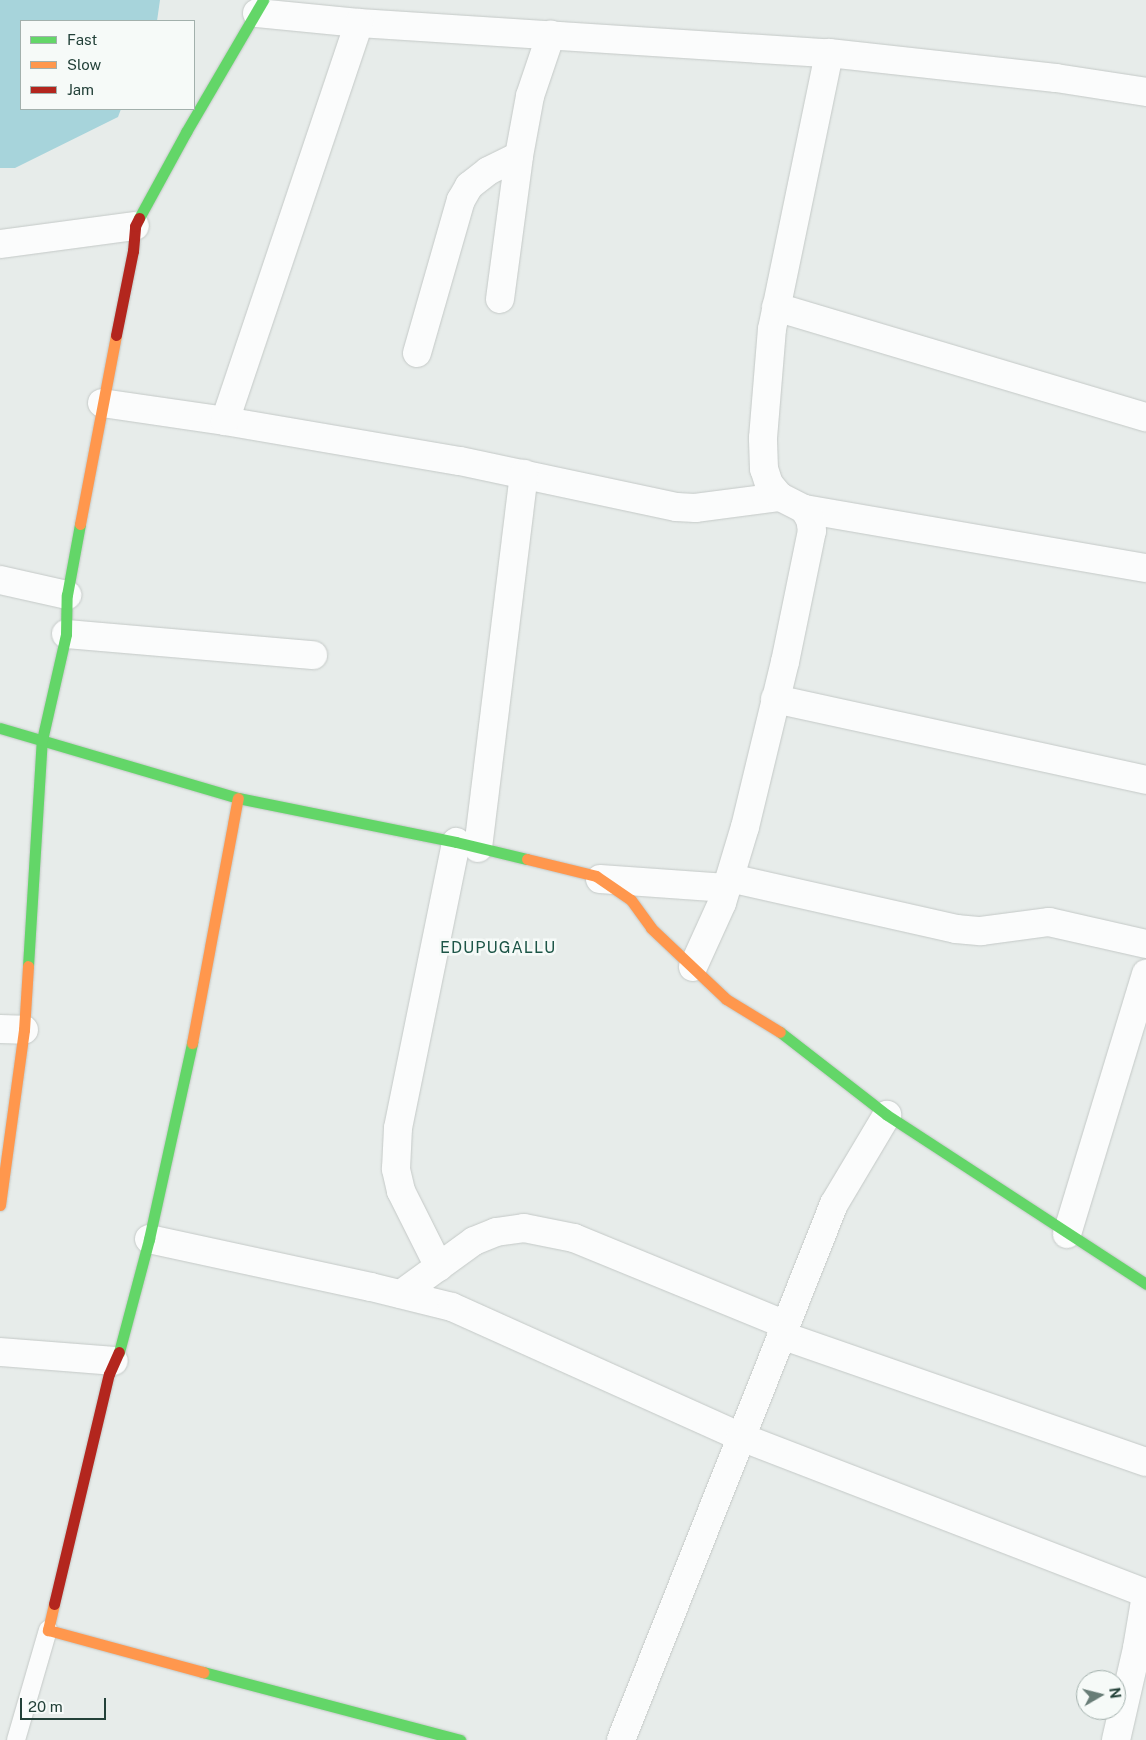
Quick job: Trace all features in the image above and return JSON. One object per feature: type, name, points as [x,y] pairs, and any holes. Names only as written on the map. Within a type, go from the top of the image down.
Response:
[{"type":"street","points":[[0,1205],[12,1029],[42,740],[66,634],[67,594],[102,403],[116,339],[135,226],[186,132],[260,6],[359,23],[829,53],[1056,78],[1146,92]]},
{"type":"street","points":[[225,421],[359,23]]},
{"type":"street","points":[[500,299],[519,156],[530,96],[551,34]]},
{"type":"street","points":[[829,53],[772,329],[763,438],[764,468],[768,484],[780,497],[804,509],[1146,568]]},
{"type":"street","points":[[417,353],[461,200],[468,186],[488,171],[519,156]]},
{"type":"street","points":[[0,244],[135,226]]},
{"type":"street","points":[[776,307],[1146,416]]},
{"type":"street","points":[[102,403],[225,421],[524,474],[676,507],[695,508],[780,497]]},
{"type":"street","points":[[439,1266],[401,1191],[396,1169],[398,1128],[467,845],[524,474]]},
{"type":"street","points":[[693,967],[728,883],[745,827],[776,699],[812,531],[810,519],[804,509]]},
{"type":"street","points":[[0,580],[67,594]]},
{"type":"street","points":[[66,634],[313,655]]},
{"type":"street","points":[[776,699],[1146,780]]},
{"type":"street","points":[[0,728],[238,798],[467,845],[596,876],[631,900],[651,928],[726,999],[791,1039],[887,1115],[1146,1284]]},
{"type":"street","points":[[238,798],[194,1034],[149,1239],[120,1350],[109,1374],[48,1630],[460,1740]]},
{"type":"street","points":[[600,879],[728,883],[956,930],[981,931],[1049,922],[1146,944]]},
{"type":"street","points":[[1067,1234],[1146,974]]},
{"type":"street","points":[[621,1740],[834,1204],[887,1115]]},
{"type":"street","points":[[401,1294],[474,1241],[496,1232],[524,1228],[544,1230],[574,1238],[783,1330],[1146,1462]]},
{"type":"street","points":[[149,1239],[401,1294],[452,1307],[741,1437],[1146,1594],[1137,1648],[1116,1740]]},
{"type":"street","points":[[0,1352],[114,1361]]},
{"type":"lane","points":[[16,1740],[48,1630]]},
{"type":"water","points":[[0,0],[160,0],[157,20],[20,20],[20,110],[121,110],[118,117],[15,168],[0,168]]},
{"type":"traffic: fast","points":[[139,218],[186,132],[263,0]]},
{"type":"traffic: fast","points":[[28,966],[42,740],[66,634],[67,595],[80,524]]},
{"type":"traffic: fast","points":[[0,728],[238,798],[456,842],[527,859]]},
{"type":"traffic: fast","points":[[780,1032],[887,1115],[1146,1284]]},
{"type":"traffic: fast","points":[[119,1352],[149,1239],[192,1043]]},
{"type":"traffic: fast","points":[[203,1672],[460,1740]]},
{"type":"traffic: slow","points":[[80,524],[116,335]]},
{"type":"traffic: slow","points":[[192,1043],[238,798]]},
{"type":"traffic: slow","points":[[527,859],[596,876],[631,900],[651,928],[726,999],[780,1032]]},
{"type":"traffic: slow","points":[[0,1205],[24,1030],[28,966]]},
{"type":"traffic: slow","points":[[54,1604],[48,1630],[203,1672]]},
{"type":"traffic: jam","points":[[116,335],[133,251],[135,226],[139,218]]},
{"type":"traffic: jam","points":[[54,1604],[109,1374],[119,1352]]},
{"type":"district","name":"EDUPUGALLU","points":[[498,948]]}]
